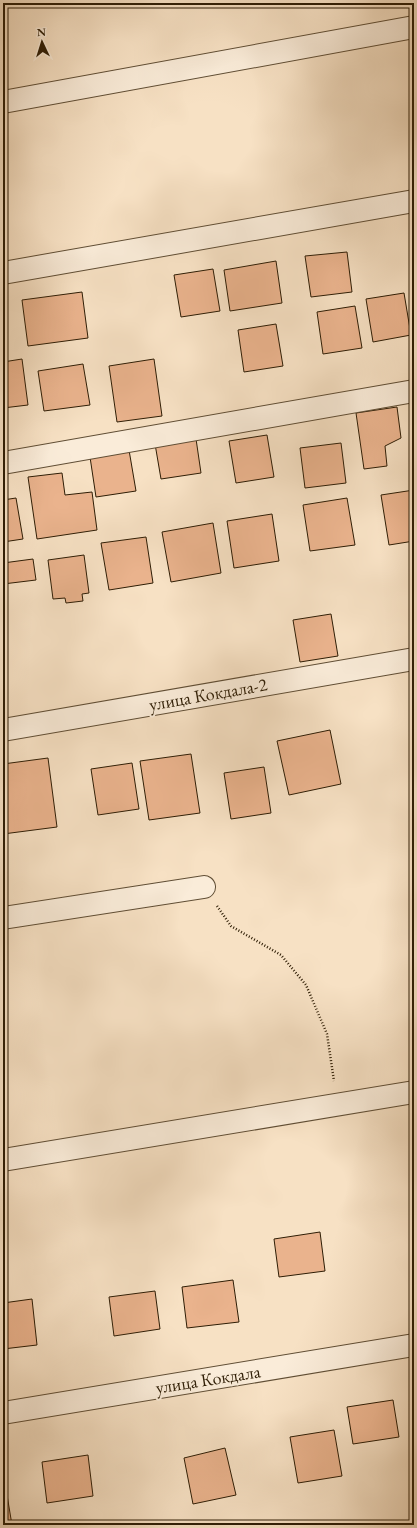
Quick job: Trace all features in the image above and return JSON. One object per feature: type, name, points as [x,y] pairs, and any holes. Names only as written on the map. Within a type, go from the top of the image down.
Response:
[{"type":"street","points":[[3,102],[414,27]]},
{"type":"street","points":[[3,273],[414,200]]},
{"type":"street","points":[[3,463],[414,391]]},
{"type":"street","name":"улица Кокдала-2","points":[[3,730],[414,659]]},
{"type":"street","points":[[3,918],[204,887]]},
{"type":"street","points":[[3,1160],[414,1092]]},
{"type":"street","name":"улица Кокдала","points":[[3,1413],[414,1345]]},
{"type":"path","points":[[204,887],[231,926],[282,955],[306,985],[328,1034],[338,1104]]},
{"type":"building","points":[[347,252],[352,292],[311,297],[305,256]]},
{"type":"building","points":[[276,261],[282,303],[230,311],[224,270]]},
{"type":"building","points":[[213,269],[220,311],[181,317],[174,275]]},
{"type":"building","points":[[82,292],[88,338],[28,346],[22,300]]},
{"type":"building","points":[[404,293],[411,335],[373,342],[366,299]]},
{"type":"building","points":[[355,306],[362,348],[323,354],[317,312]]},
{"type":"building","points":[[276,324],[283,366],[244,372],[238,330]]},
{"type":"building","points":[[22,359],[28,405],[3,408],[3,362]]},
{"type":"building","points":[[154,359],[162,416],[117,422],[109,366]]},
{"type":"building","points":[[83,364],[90,405],[44,411],[38,371]]},
{"type":"building","points":[[397,407],[401,438],[385,446],[387,466],[364,469],[356,413]]},
{"type":"building","points":[[195,432],[201,473],[161,479],[154,438]]},
{"type":"building","points":[[267,435],[274,477],[236,483],[229,441]]},
{"type":"building","points":[[341,443],[346,483],[305,488],[300,448]]},
{"type":"building","points":[[129,450],[136,491],[96,497],[90,457]]},
{"type":"building","points":[[62,473],[65,495],[92,492],[97,530],[37,539],[28,477]]},
{"type":"building","points":[[414,490],[414,541],[389,545],[381,495]]},
{"type":"building","points":[[16,498],[23,539],[3,542],[3,500]]},
{"type":"building","points":[[347,498],[355,545],[310,551],[303,505]]},
{"type":"building","points":[[272,514],[279,561],[234,568],[227,521]]},
{"type":"building","points":[[213,523],[221,573],[171,582],[162,532]]},
{"type":"building","points":[[146,537],[153,583],[109,590],[101,543]]},
{"type":"building","points":[[84,555],[89,593],[82,594],[83,601],[66,603],[65,598],[53,599],[48,560]]},
{"type":"building","points":[[33,559],[36,580],[3,584],[3,563]]},
{"type":"building","points":[[331,614],[338,656],[300,662],[293,620]]},
{"type":"building","points":[[330,730],[341,784],[289,795],[277,741]]},
{"type":"building","points":[[191,754],[200,813],[149,820],[140,761]]},
{"type":"building","points":[[48,758],[57,827],[3,834],[3,764]]},
{"type":"building","points":[[132,763],[139,809],[98,815],[91,769]]},
{"type":"building","points":[[264,767],[271,813],[231,819],[224,773]]},
{"type":"building","points":[[320,1232],[325,1271],[279,1277],[274,1239]]},
{"type":"building","points":[[233,1280],[239,1322],[187,1328],[182,1287]]},
{"type":"building","points":[[155,1291],[160,1329],[114,1336],[109,1297]]},
{"type":"building","points":[[32,1299],[37,1345],[3,1349],[3,1303]]},
{"type":"building","points":[[393,1400],[399,1437],[353,1444],[347,1407]]},
{"type":"building","points":[[334,1430],[342,1476],[298,1483],[290,1437]]},
{"type":"building","points":[[225,1448],[236,1495],[193,1504],[184,1458]]},
{"type":"building","points":[[88,1455],[93,1496],[47,1503],[42,1462]]},
{"type":"building","points":[[3,1495],[7,1495],[12,1525],[3,1525]]}]
